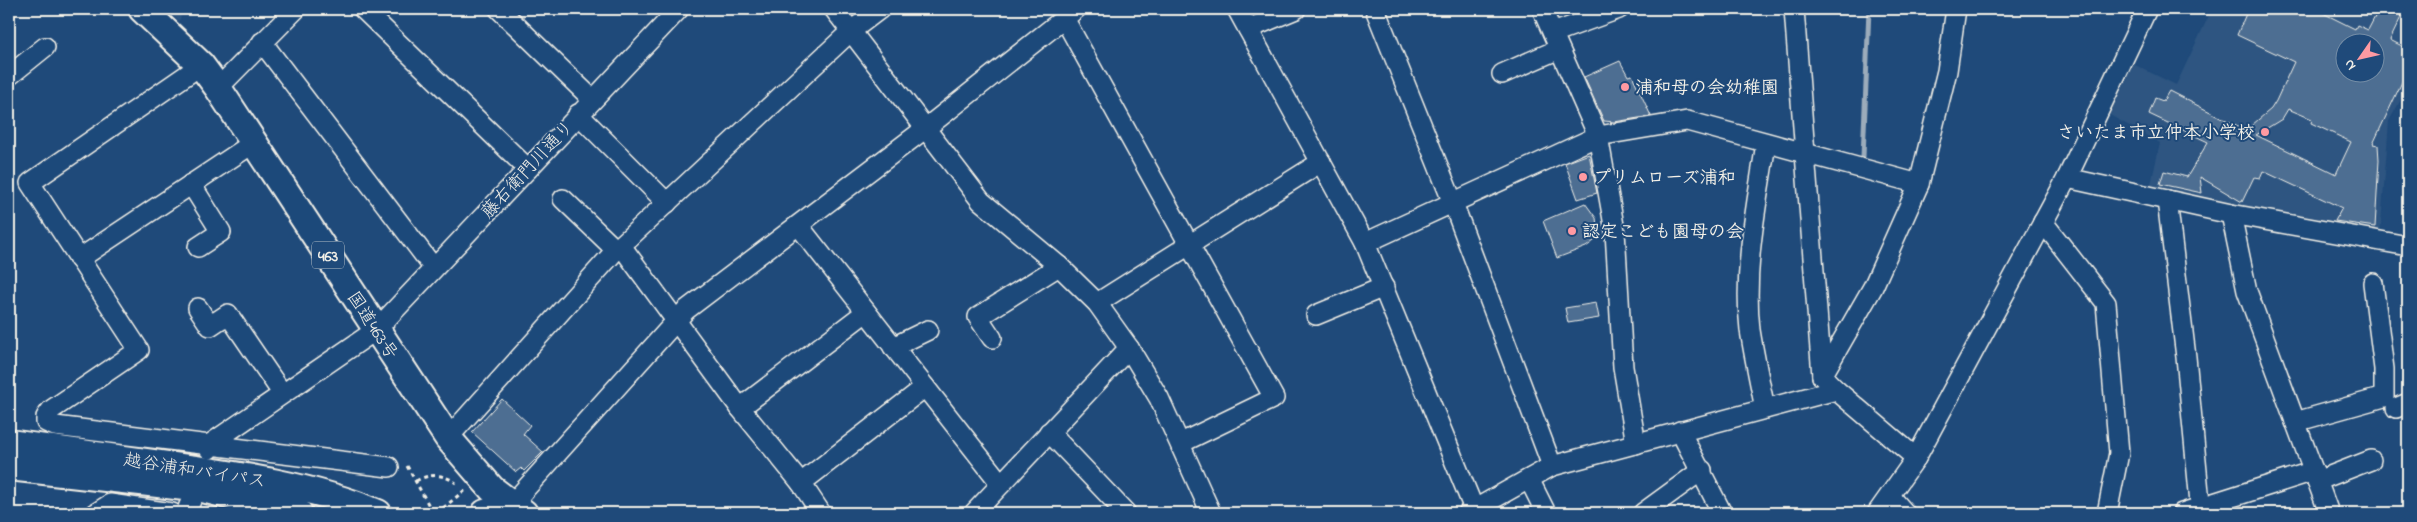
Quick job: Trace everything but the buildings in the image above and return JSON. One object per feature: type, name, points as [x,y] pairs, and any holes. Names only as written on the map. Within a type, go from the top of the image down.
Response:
[{"type":"highway","name":"国道463号","points":[[142,9],[201,65],[254,142],[448,438],[471,467],[513,510]]},
{"type":"highway","name":"越谷浦和バイパス","points":[[9,443],[200,479],[299,513]]},
{"type":"highway","name":"越谷浦和バイパス","points":[[9,467],[297,486],[378,513]]},
{"type":"highway","points":[[485,513],[513,510]]},
{"type":"street","points":[[218,88],[296,9]]},
{"type":"street","points":[[363,9],[528,169]]},
{"type":"street","points":[[499,9],[592,99]]},
{"type":"street","name":"藤右衛門川通り","points":[[210,444],[376,330],[433,267],[679,9]]},
{"type":"street","points":[[834,9],[981,200],[1059,266],[1097,303],[1129,348],[1159,398],[1181,443],[1211,513]]},
{"type":"street","points":[[448,438],[616,250],[852,31],[880,9]]},
{"type":"street","points":[[1237,9],[1366,243],[1471,511],[1552,466],[1836,390]]},
{"type":"street","points":[[1248,29],[1296,9]]},
{"type":"street","points":[[1375,9],[1453,203],[1552,466]]},
{"type":"street","points":[[1542,9],[1598,136],[1615,231],[1623,367],[1636,444]]},
{"type":"street","points":[[1502,74],[1556,41],[1620,9]]},
{"type":"street","points":[[1794,9],[1822,376],[1916,458]]},
{"type":"street","points":[[1822,376],[1872,287],[1919,184],[1947,72],[1956,9]]},
{"type":"street","points":[[1877,513],[1916,458],[2067,178],[2147,9]]},
{"type":"street","points":[[513,510],[686,310],[799,226],[1070,14],[1190,245],[1274,398],[1181,443]]},
{"type":"street","points":[[262,42],[433,267]]},
{"type":"street","points":[[9,76],[45,47]]},
{"type":"street","points":[[201,65],[30,183],[139,350],[51,410],[46,417],[46,422],[55,426],[397,465]]},
{"type":"street","points":[[578,114],[667,203]]},
{"type":"street","points":[[1366,243],[1598,136],[1687,121],[1919,184]]},
{"type":"street","points":[[79,259],[254,142]]},
{"type":"street","points":[[1765,409],[1750,329],[1749,282],[1755,218],[1766,143]]},
{"type":"street","points":[[1097,303],[1321,162]]},
{"type":"street","points":[[2067,178],[2231,214],[2408,246]]},
{"type":"street","points":[[191,184],[221,232],[198,247]]},
{"type":"street","points":[[563,199],[616,250],[625,251],[740,408],[801,483],[821,513]]},
{"type":"street","points":[[2167,200],[2186,357],[2194,511],[2371,460]]},
{"type":"street","points":[[2231,214],[2247,291],[2329,513]]},
{"type":"street","points":[[2043,222],[2106,303],[2118,453],[2107,513]]},
{"type":"street","points":[[799,226],[1001,484]]},
{"type":"street","points":[[992,338],[978,317],[1059,266]]},
{"type":"street","points":[[2295,422],[2384,397],[2384,368],[2373,283]]},
{"type":"street","points":[[1316,316],[1384,287]]},
{"type":"street","points":[[198,308],[210,326],[228,314],[282,393]]},
{"type":"street","points":[[740,408],[866,312]]},
{"type":"street","points":[[893,347],[928,330]]},
{"type":"street","points":[[974,513],[1129,348]]},
{"type":"street","points":[[801,483],[925,387]]},
{"type":"street","points":[[1050,432],[1126,513]]},
{"type":"street","points":[[1680,432],[1702,470],[1722,513]]},
{"type":"street","points":[[186,513],[200,479],[210,444]]},
{"type":"street","points":[[1643,513],[1702,470]]},
{"type":"street","points":[[1529,479],[1546,513]]},
{"type":"street","points":[[1890,496],[1905,513]]},
{"type":"street","points":[[96,513],[110,504],[172,513]]},
{"type":"path","points":[[397,465],[416,481],[432,513]]},
{"type":"path","points":[[416,481],[426,476],[447,477],[464,490]]},
{"type":"path","points":[[437,513],[470,487]]},
{"type":"shaded area","points":[[166,9],[184,9],[179,21]]},
{"type":"shaded area","name":"さいたま市立仲本小学校","points":[[2212,9],[2408,9],[2408,87],[2389,121],[2380,237],[2149,193],[2160,143],[2108,114],[2131,63],[2176,85]]},
{"type":"waterway","points":[[1863,157],[1869,9]]},
{"type":"place","name":"浦和母の会幼稚園","points":[[1625,87]]},
{"type":"place","name":"さいたま市立仲本小学校","points":[[2265,132]]},
{"type":"place","name":"プリムローズ浦和","points":[[1583,177]]},
{"type":"place","name":"認定こども園母の会","points":[[1572,231]]}]
